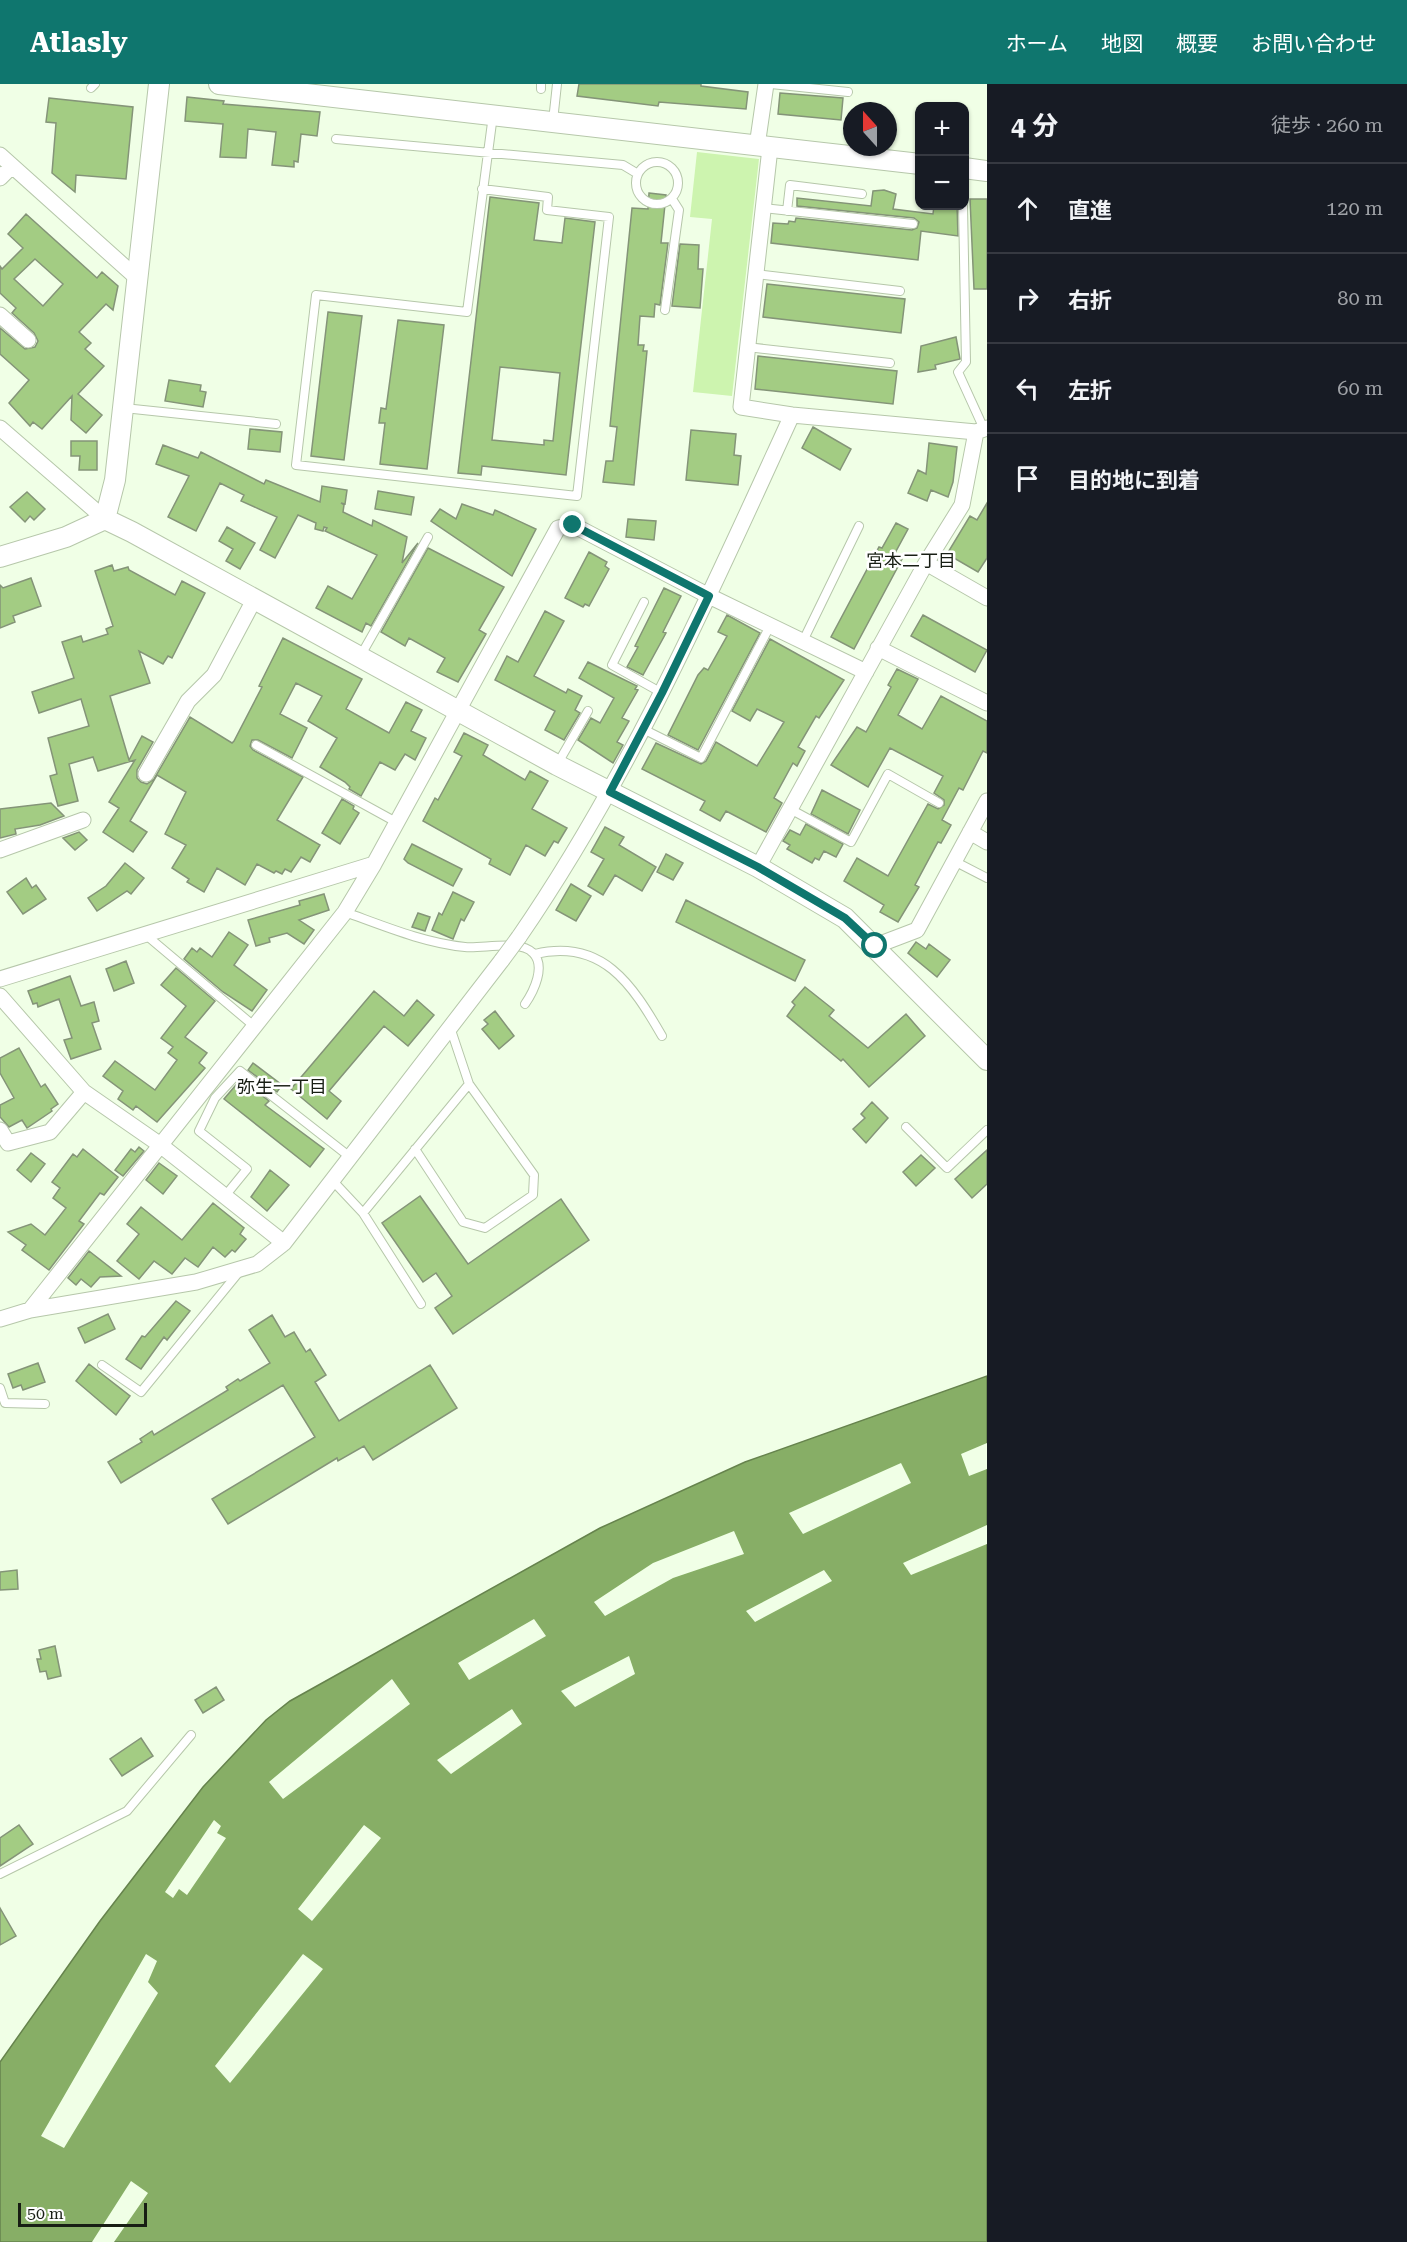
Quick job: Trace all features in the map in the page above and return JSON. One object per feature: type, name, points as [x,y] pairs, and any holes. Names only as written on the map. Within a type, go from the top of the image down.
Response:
[{"type":"street","points":[[0,557],[66,537],[105,519],[116,480],[122,407],[159,84]]},
{"type":"street","points":[[219,84],[336,91],[553,123],[915,163]]},
{"type":"street","points":[[758,867],[867,672],[878,648],[962,505],[982,430],[792,415],[741,407],[763,208],[766,84]]},
{"type":"street","points":[[0,155],[138,278]]},
{"type":"street","points":[[0,178],[12,166]]},
{"type":"street","points":[[969,169],[987,171]]},
{"type":"street","points":[[0,315],[28,340]]},
{"type":"street","points":[[0,1319],[30,1310],[196,1282],[256,1264],[284,1243],[519,937],[559,879],[610,792],[662,693],[792,415]]},
{"type":"street","points":[[0,428],[105,519],[255,598],[557,765],[758,867],[845,918],[987,1060]]},
{"type":"street","points":[[30,1310],[159,1144],[345,912],[374,864],[558,528],[573,525],[709,596],[867,672]]},
{"type":"street","points":[[926,563],[987,598]]},
{"type":"street","points":[[146,774],[188,701],[214,675],[255,598]]},
{"type":"street","points":[[878,648],[987,703]]},
{"type":"street","points":[[875,946],[917,930],[987,801]]},
{"type":"street","points":[[0,850],[83,820]]},
{"type":"street","points":[[970,832],[987,842]]},
{"type":"street","points":[[0,979],[146,936],[374,864]]},
{"type":"street","points":[[0,996],[84,1092],[159,1144],[284,1243]]},
{"type":"street","points":[[0,1130],[8,1143],[50,1132],[84,1092]]},
{"type":"lane","points":[[553,123],[557,84]]},
{"type":"lane","points":[[771,84],[848,92]]},
{"type":"lane","points":[[482,189],[549,197],[547,210],[609,217],[577,496],[296,465],[316,295],[467,312],[482,189],[493,115]]},
{"type":"lane","points":[[336,139],[623,165],[638,174]]},
{"type":"lane","points":[[663,162],[675,171],[679,186],[672,199],[656,204],[648,202],[637,190],[638,174],[648,164],[663,162]]},
{"type":"lane","points":[[787,211],[790,185],[862,194]]},
{"type":"lane","points":[[665,310],[679,210],[672,199]]},
{"type":"lane","points":[[763,208],[913,224]]},
{"type":"lane","points":[[963,210],[966,362],[958,372],[982,430]]},
{"type":"lane","points":[[756,274],[900,291]]},
{"type":"lane","points":[[747,347],[890,363]]},
{"type":"lane","points":[[122,407],[276,424]]},
{"type":"lane","points":[[803,641],[859,526]]},
{"type":"lane","points":[[360,656],[428,537]]},
{"type":"lane","points":[[644,602],[612,665],[662,693]]},
{"type":"lane","points":[[643,729],[701,758],[770,626]]},
{"type":"lane","points":[[557,765],[588,711]]},
{"type":"lane","points":[[256,745],[396,822]]},
{"type":"lane","points":[[790,809],[851,842],[888,774],[939,803]]},
{"type":"lane","points":[[954,861],[987,878]]},
{"type":"lane","points":[[345,912],[430,941],[467,947],[498,945],[528,949],[535,954],[573,950],[596,957],[622,976],[644,1004],[662,1036]]},
{"type":"lane","points":[[146,936],[254,1026]]},
{"type":"lane","points":[[525,1004],[532,993],[538,972],[535,954]]},
{"type":"lane","points":[[415,1149],[464,1222],[484,1228],[533,1195],[534,1175],[469,1084],[450,1027]]},
{"type":"lane","points":[[225,1196],[247,1168],[199,1131],[215,1098],[240,1071],[350,1157]]},
{"type":"lane","points":[[363,1212],[469,1084]]},
{"type":"lane","points":[[906,1127],[947,1168],[987,1130]]},
{"type":"lane","points":[[332,1180],[363,1212],[421,1304]]},
{"type":"lane","points":[[102,1365],[141,1392],[242,1269]]},
{"type":"lane","points":[[0,1388],[5,1403],[45,1404]]},
{"type":"lane","points":[[0,1874],[127,1811],[191,1735]]},
{"type":"shaded area","points":[[697,152],[759,159],[732,396],[693,392],[712,219],[690,217]]},
{"type":"shaded area","points":[[987,1376],[987,2242],[0,2242],[0,2062],[100,1921],[203,1787],[266,1720],[290,1701],[600,1528],[745,1462]]},
{"type":"pier","points":[[987,1443],[987,1469],[969,1476],[961,1454]]},
{"type":"pier","points":[[901,1463],[911,1483],[803,1534],[789,1513]]},
{"type":"pier","points":[[987,1525],[987,1544],[911,1575],[903,1563]]},
{"type":"pier","points":[[734,1531],[744,1554],[673,1578],[605,1616],[594,1602],[653,1563]]},
{"type":"pier","points":[[824,1570],[832,1581],[755,1622],[746,1611]]},
{"type":"pier","points":[[534,1619],[546,1636],[469,1680],[458,1663]]},
{"type":"pier","points":[[629,1656],[635,1674],[575,1707],[561,1691]]},
{"type":"pier","points":[[392,1679],[410,1704],[283,1799],[269,1782]]},
{"type":"pier","points":[[512,1709],[522,1724],[451,1774],[437,1760]]},
{"type":"pier","points":[[214,1820],[221,1826],[217,1833],[226,1838],[187,1895],[179,1889],[173,1898],[165,1892]]},
{"type":"pier","points":[[364,1825],[381,1838],[312,1921],[298,1909]]},
{"type":"pier","points":[[146,1954],[157,1961],[148,1982],[158,1993],[64,2148],[41,2136]]},
{"type":"pier","points":[[303,1954],[323,1969],[230,2083],[215,2066]]},
{"type":"pier","points":[[131,2181],[148,2193],[114,2242],[92,2242]]},
{"type":"building","points":[[579,84],[701,84],[701,86],[748,92],[746,109],[659,102],[658,106],[577,96]]},
{"type":"building","points":[[780,93],[843,98],[841,120],[778,114]]},
{"type":"building","points":[[187,97],[224,101],[223,104],[320,112],[317,136],[301,134],[298,162],[294,161],[294,167],[272,165],[276,132],[248,129],[246,158],[220,157],[223,124],[185,121]]},
{"type":"building","points":[[49,98],[133,107],[126,179],[76,175],[75,192],[52,173],[56,123],[46,122]]},
{"type":"building","points":[[884,190],[896,194],[893,209],[933,214],[934,210],[957,210],[958,236],[921,231],[918,260],[771,243],[773,223],[788,224],[789,221],[795,222],[796,218],[912,230],[917,228],[919,222],[914,218],[797,206],[797,198],[871,206],[873,191]]},
{"type":"building","points":[[649,193],[666,195],[661,243],[668,243],[660,305],[655,304],[654,317],[640,316],[638,345],[644,345],[643,351],[647,351],[634,485],[603,482],[606,461],[613,461],[617,427],[610,426],[632,208],[648,209]]},
{"type":"building","points":[[490,197],[539,203],[534,240],[562,243],[565,218],[595,222],[566,475],[482,466],[481,475],[458,473]],"holes":[[[500,367],[560,373],[553,441],[544,440],[544,445],[492,440]]]},
{"type":"building","points":[[970,199],[987,199],[987,289],[974,289]]},
{"type":"building","points":[[26,214],[97,278],[102,272],[118,286],[113,310],[106,304],[79,332],[91,343],[85,349],[104,366],[78,394],[102,415],[86,433],[71,420],[72,396],[42,429],[33,422],[30,426],[9,403],[29,380],[0,354],[0,328],[25,349],[35,347],[38,341],[34,333],[12,313],[16,308],[0,293],[0,266],[2,269],[23,248],[8,234]],"holes":[[[35,259],[63,284],[43,306],[14,279]]]},
{"type":"building","points":[[680,244],[699,245],[698,269],[703,269],[700,308],[672,306]]},
{"type":"building","points":[[767,284],[905,299],[901,333],[763,317]]},
{"type":"building","points":[[328,312],[362,316],[344,460],[311,456]]},
{"type":"building","points":[[398,320],[444,325],[427,469],[380,464],[385,423],[379,423],[381,408],[386,409]]},
{"type":"building","points":[[956,337],[960,359],[935,365],[936,369],[918,372],[921,346]]},
{"type":"building","points":[[758,356],[897,371],[893,404],[755,389]]},
{"type":"building","points":[[169,380],[201,385],[200,391],[206,392],[203,407],[165,401]]},
{"type":"building","points":[[813,427],[851,449],[840,470],[802,448]]},
{"type":"building","points":[[250,429],[282,432],[280,452],[248,449]]},
{"type":"building","points":[[691,430],[736,434],[734,455],[741,456],[738,485],[686,480]]},
{"type":"building","points":[[71,441],[97,441],[97,470],[79,470],[80,456],[71,456]]},
{"type":"building","points":[[929,443],[957,447],[953,482],[948,497],[931,490],[927,501],[908,493],[918,470],[926,474]]},
{"type":"building","points":[[163,445],[198,458],[201,452],[264,484],[266,480],[320,502],[322,486],[347,490],[345,504],[341,503],[344,505],[343,512],[372,526],[373,520],[407,537],[402,563],[418,543],[371,626],[366,623],[362,632],[316,608],[328,586],[352,599],[377,555],[325,531],[327,528],[324,527],[323,531],[315,529],[316,523],[298,515],[275,558],[260,550],[277,517],[241,501],[244,495],[220,483],[196,531],[168,517],[189,476],[156,464]]},
{"type":"building","points":[[378,491],[414,497],[411,515],[375,509]]},
{"type":"building","points":[[27,492],[45,509],[34,520],[30,516],[25,522],[10,507]]},
{"type":"building","points":[[987,503],[987,558],[978,572],[947,554],[970,516],[977,520]]},
{"type":"building","points":[[462,504],[493,515],[495,510],[536,529],[512,576],[431,521],[440,509],[456,519]]},
{"type":"building","points":[[628,519],[656,521],[654,540],[626,537]]},
{"type":"building","points":[[896,523],[908,529],[894,555],[902,559],[854,649],[831,637],[879,547],[882,548]]},
{"type":"building","points":[[227,527],[255,543],[240,569],[226,561],[233,549],[219,541]]},
{"type":"building","points":[[428,548],[504,587],[479,630],[486,634],[458,682],[437,672],[445,658],[409,638],[405,646],[381,632]]},
{"type":"building","points":[[589,552],[607,562],[605,566],[609,569],[589,606],[585,604],[583,607],[565,598]]},
{"type":"building","points":[[112,565],[114,571],[128,567],[129,570],[175,595],[182,581],[205,593],[172,658],[168,656],[163,664],[139,651],[150,683],[110,696],[129,760],[142,736],[153,742],[137,770],[137,778],[141,782],[147,784],[154,779],[190,717],[232,743],[234,741],[262,687],[259,686],[283,638],[362,679],[346,709],[389,733],[406,702],[422,710],[411,731],[426,738],[415,760],[405,754],[395,770],[380,762],[361,796],[349,789],[350,787],[345,782],[320,767],[337,738],[308,721],[322,696],[296,683],[280,714],[307,728],[292,758],[258,740],[252,740],[250,746],[253,750],[303,777],[277,820],[320,845],[310,862],[301,857],[291,872],[285,869],[282,874],[276,871],[274,873],[257,864],[245,885],[217,868],[204,892],[187,882],[189,879],[172,868],[186,845],[165,834],[186,792],[157,775],[130,821],[147,832],[133,852],[103,832],[119,808],[109,802],[135,760],[98,771],[93,757],[69,764],[78,801],[58,806],[50,776],[57,774],[48,738],[89,726],[81,699],[39,713],[32,692],[74,678],[62,642],[81,636],[83,642],[108,634],[106,629],[113,626],[95,571]]},
{"type":"building","points":[[31,578],[41,606],[13,616],[15,622],[0,628],[0,585],[3,588]]},
{"type":"building","points":[[664,588],[681,596],[663,632],[666,633],[643,675],[627,667]]},
{"type":"building","points":[[545,611],[564,621],[534,676],[566,693],[568,689],[582,696],[575,710],[580,713],[564,740],[545,730],[555,711],[495,680],[507,656],[518,662]]},
{"type":"building","points":[[727,615],[760,633],[698,750],[668,735],[698,675],[704,668],[708,670],[727,636],[718,632]]},
{"type":"building","points":[[923,615],[987,650],[975,672],[911,636]]},
{"type":"building","points":[[770,639],[844,680],[819,718],[816,716],[798,747],[805,751],[797,766],[793,763],[774,798],[782,803],[766,832],[726,811],[720,821],[700,810],[705,801],[642,769],[656,743],[701,764],[706,761],[716,742],[757,766],[784,722],[757,709],[750,721],[732,711]]},
{"type":"building","points":[[588,662],[637,686],[635,689],[638,690],[622,718],[629,721],[617,742],[623,745],[613,763],[578,740],[591,718],[600,723],[614,698],[579,678]]},
{"type":"building","points":[[897,669],[918,679],[898,715],[922,729],[941,696],[987,721],[987,753],[983,751],[963,790],[959,788],[942,820],[951,825],[941,843],[938,842],[915,885],[919,887],[898,922],[880,912],[884,905],[844,881],[857,858],[888,876],[928,804],[938,809],[944,805],[944,800],[934,793],[943,776],[890,748],[868,787],[831,765],[857,727],[866,732],[891,687],[888,685]]},
{"type":"building","points":[[464,733],[488,745],[483,755],[525,780],[530,771],[548,781],[532,809],[567,828],[558,843],[554,841],[545,856],[526,845],[510,875],[489,864],[491,859],[423,821],[435,798],[438,800],[462,756],[454,752]]},
{"type":"building","points":[[822,790],[860,810],[848,834],[811,814]]},
{"type":"building","points":[[342,799],[354,806],[353,809],[359,813],[340,844],[322,833]]},
{"type":"building","points":[[51,803],[64,816],[40,825],[15,829],[16,834],[0,838],[0,809]]},
{"type":"building","points":[[806,824],[843,844],[836,857],[824,851],[819,860],[815,858],[812,863],[787,849],[790,845],[783,841],[790,830],[800,835]]},
{"type":"building","points":[[605,827],[624,837],[619,845],[656,867],[642,891],[615,875],[603,895],[588,886],[604,859],[591,852]]},
{"type":"building","points":[[79,832],[87,840],[75,850],[63,838]]},
{"type":"building","points":[[412,844],[462,869],[453,886],[404,859]]},
{"type":"building","points":[[666,854],[683,863],[673,880],[657,872]]},
{"type":"building","points":[[125,863],[144,878],[131,894],[127,891],[97,911],[88,898],[106,886]]},
{"type":"building","points":[[26,878],[32,888],[36,885],[46,899],[23,914],[7,892]]},
{"type":"building","points":[[571,884],[591,896],[576,921],[556,910]]},
{"type":"building","points":[[453,892],[474,902],[464,921],[461,919],[453,939],[432,930],[439,913],[442,915]]},
{"type":"building","points":[[324,894],[329,910],[299,920],[314,930],[304,944],[287,933],[269,938],[270,942],[256,946],[248,920],[300,905],[299,901]]},
{"type":"building","points":[[686,900],[805,960],[795,981],[676,922]]},
{"type":"building","points":[[418,913],[430,917],[425,931],[412,927]]},
{"type":"building","points":[[229,932],[248,945],[234,965],[267,990],[252,1011],[223,992],[184,959],[192,948],[197,952],[200,948],[212,957]]},
{"type":"building","points":[[916,942],[926,949],[929,944],[950,960],[937,977],[908,953]]},
{"type":"building","points":[[126,961],[134,983],[114,991],[106,969]]},
{"type":"building","points":[[176,968],[215,1001],[185,1037],[207,1053],[199,1063],[205,1068],[157,1122],[136,1106],[133,1110],[118,1099],[123,1091],[103,1076],[115,1061],[155,1090],[177,1060],[168,1053],[173,1047],[161,1038],[186,1006],[161,985]]},
{"type":"building","points":[[70,976],[81,1006],[94,1002],[99,1021],[92,1023],[101,1049],[71,1059],[64,1040],[72,1038],[59,999],[38,1007],[37,1003],[33,1004],[28,991]]},
{"type":"building","points":[[805,987],[834,1010],[829,1016],[868,1048],[906,1014],[925,1036],[869,1087],[843,1059],[841,1061],[787,1016],[795,1005],[792,1002]]},
{"type":"building","points":[[374,991],[404,1016],[417,1000],[434,1015],[408,1046],[384,1026],[329,1091],[341,1101],[327,1119],[291,1089]]},
{"type":"building","points":[[495,1011],[514,1036],[499,1049],[482,1029],[488,1024],[484,1020]]},
{"type":"building","points":[[19,1048],[41,1087],[45,1084],[58,1104],[51,1109],[52,1111],[27,1128],[22,1120],[9,1127],[0,1117],[0,1105],[14,1098],[0,1073],[0,1058]]},
{"type":"building","points":[[253,1063],[282,1085],[277,1092],[248,1070]]},
{"type":"building","points":[[241,1079],[269,1101],[265,1105],[324,1149],[310,1167],[224,1099]]},
{"type":"building","points":[[872,1102],[888,1118],[866,1143],[853,1129],[865,1118],[861,1114]]},
{"type":"building","points":[[139,1147],[144,1151],[123,1176],[115,1170],[131,1149],[135,1152]]},
{"type":"building","points":[[83,1149],[118,1177],[104,1195],[100,1193],[79,1221],[84,1224],[49,1270],[22,1250],[26,1245],[8,1232],[31,1224],[45,1235],[66,1208],[53,1198],[60,1188],[52,1182],[73,1154],[77,1157]]},
{"type":"building","points":[[987,1150],[987,1184],[972,1198],[955,1179]]},
{"type":"building","points":[[31,1153],[45,1164],[31,1182],[17,1170]]},
{"type":"building","points":[[921,1155],[935,1168],[916,1186],[903,1172]]},
{"type":"building","points":[[159,1163],[177,1176],[163,1194],[146,1180]]},
{"type":"building","points":[[270,1170],[289,1185],[267,1211],[251,1197]]},
{"type":"building","points":[[420,1196],[468,1264],[561,1199],[589,1240],[453,1334],[435,1308],[452,1296],[436,1273],[423,1282],[382,1223]]},
{"type":"building","points":[[213,1203],[244,1228],[240,1234],[246,1239],[235,1252],[232,1250],[225,1257],[213,1247],[198,1267],[185,1258],[172,1274],[154,1261],[139,1279],[117,1261],[139,1234],[127,1224],[141,1207],[182,1240]]},
{"type":"building","points":[[89,1251],[121,1276],[100,1277],[91,1287],[81,1279],[76,1285],[68,1278]]},
{"type":"building","points":[[176,1301],[190,1311],[167,1340],[164,1337],[141,1369],[126,1359],[142,1336],[145,1337]]},
{"type":"building","points":[[108,1314],[115,1329],[85,1343],[78,1328]]},
{"type":"building","points":[[272,1315],[285,1337],[294,1332],[306,1352],[310,1349],[326,1375],[315,1382],[339,1421],[430,1365],[457,1408],[373,1460],[364,1446],[338,1461],[337,1458],[228,1524],[212,1499],[315,1437],[283,1385],[121,1483],[108,1462],[142,1442],[140,1439],[152,1431],[154,1435],[228,1390],[226,1387],[238,1379],[240,1381],[270,1363],[249,1330]]},
{"type":"building","points":[[38,1363],[45,1382],[23,1390],[21,1385],[13,1388],[8,1374]]},
{"type":"building","points":[[89,1364],[130,1396],[116,1415],[76,1381]]},
{"type":"building","points":[[17,1570],[18,1589],[0,1590],[0,1572]]},
{"type":"building","points":[[55,1646],[61,1676],[48,1679],[46,1671],[40,1672],[37,1659],[41,1659],[39,1650]]},
{"type":"building","points":[[216,1687],[224,1700],[203,1713],[195,1700]]},
{"type":"building","points":[[141,1738],[153,1756],[122,1776],[110,1759]]},
{"type":"building","points":[[19,1825],[33,1844],[0,1866],[0,1838]]},
{"type":"building","points":[[0,1908],[16,1936],[0,1945]]},
{"type":"district","name":"宮本二丁目","points":[[911,560]]},
{"type":"district","name":"弥生一丁目","points":[[282,1086]]},
{"type":"route","points":[[573,525],[709,596],[610,792],[758,867],[845,918],[875,946]]}]
